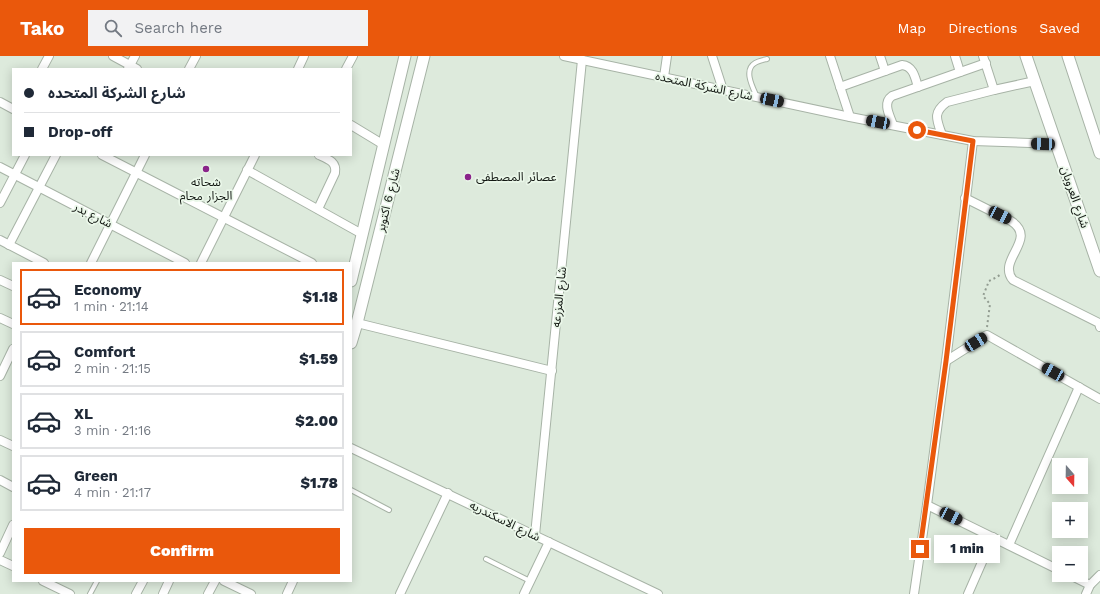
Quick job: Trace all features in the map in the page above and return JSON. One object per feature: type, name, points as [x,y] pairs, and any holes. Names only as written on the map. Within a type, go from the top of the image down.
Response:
[{"type":"street","points":[[43,68],[49,56]]},
{"type":"street","points":[[113,56],[132,68],[135,56]]},
{"type":"street","points":[[190,68],[196,56]]},
{"type":"street","points":[[298,68],[304,56]]},
{"type":"street","points":[[347,68],[353,56]]},
{"type":"street","name":"شارع 6 اكتوبر","points":[[352,276],[405,56]]},
{"type":"street","name":"شارع 6 اكتوبر","points":[[352,340],[424,56]]},
{"type":"street","name":"شارع الشركة المتحده","points":[[564,56],[850,117],[973,141],[1057,144]]},
{"type":"street","points":[[664,77],[667,56]]},
{"type":"street","points":[[712,56],[723,90]]},
{"type":"street","points":[[830,56],[850,117]]},
{"type":"street","points":[[880,56],[885,71]]},
{"type":"street","points":[[955,56],[960,72]]},
{"type":"street","name":"شارع العروبان","points":[[1026,56],[1100,271]]},
{"type":"street","points":[[1068,56],[1100,153]]},
{"type":"street","name":"شارع المزرعه","points":[[535,535],[582,60]]},
{"type":"street","points":[[893,125],[886,106],[888,98],[960,72],[984,60],[994,90]]},
{"type":"street","points":[[840,87],[902,65],[910,67],[918,87]]},
{"type":"street","points":[[942,135],[936,118],[941,106],[947,102],[1035,81]]},
{"type":"street","points":[[0,102],[12,108]]},
{"type":"street","points":[[352,126],[384,145]]},
{"type":"street","points":[[914,594],[946,361],[973,141]]},
{"type":"street","points":[[0,203],[24,156]]},
{"type":"street","points":[[9,245],[55,156]]},
{"type":"street","points":[[104,156],[310,262]]},
{"type":"street","points":[[91,262],[144,156]]},
{"type":"street","points":[[202,262],[254,156]]},
{"type":"street","points":[[318,209],[336,168],[331,161],[321,156]]},
{"type":"street","name":"شارع بدر","points":[[0,167],[183,262]]},
{"type":"street","points":[[247,170],[362,234]]},
{"type":"street","points":[[965,198],[1011,221],[1020,229],[1020,242],[1009,266],[1009,274],[1013,280],[1099,324],[1100,327]]},
{"type":"street","points":[[0,240],[42,262]]},
{"type":"street","points":[[0,280],[12,286]]},
{"type":"street","points":[[0,318],[12,324]]},
{"type":"street","points":[[357,323],[552,371]]},
{"type":"street","points":[[946,361],[987,336],[1100,399]]},
{"type":"street","points":[[0,376],[12,351]]},
{"type":"street","points":[[1009,545],[1079,387]]},
{"type":"street","points":[[0,440],[12,446]]},
{"type":"street","name":"شارع الاسكندريه","points":[[352,451],[448,493],[658,594]]},
{"type":"street","points":[[0,480],[12,486]]},
{"type":"street","points":[[400,594],[448,493]]},
{"type":"street","points":[[927,505],[1052,566]]},
{"type":"street","points":[[0,553],[11,537]]},
{"type":"street","points":[[968,594],[993,537]]},
{"type":"street","points":[[524,594],[549,542]]},
{"type":"street","points":[[0,560],[12,566]]},
{"type":"street","points":[[1086,594],[1090,585],[1100,574]]},
{"type":"street","points":[[45,582],[70,594]]},
{"type":"street","points":[[136,594],[142,582]]},
{"type":"street","points":[[163,594],[169,582]]},
{"type":"street","points":[[208,594],[214,582]]},
{"type":"street","points":[[226,582],[251,594]]},
{"type":"street","points":[[287,594],[293,582]]},
{"type":"street","points":[[1084,582],[1090,585]]},
{"type":"lane","points":[[757,97],[750,78],[750,67],[754,63],[767,59]]},
{"type":"lane","points":[[352,491],[389,510]]},
{"type":"lane","points":[[486,559],[530,582]]},
{"type":"lane","points":[[90,594],[96,582]]},
{"type":"path","points":[[987,336],[990,304],[983,296],[989,281],[997,277],[1009,266]]},
{"type":"place","name":"شحاته الجزار محام","points":[[206,169]]},
{"type":"place","name":"عصائر المصطفى","points":[[468,177]]},
{"type":"route","points":[[917,130],[973,141],[946,361],[920,549]]}]
